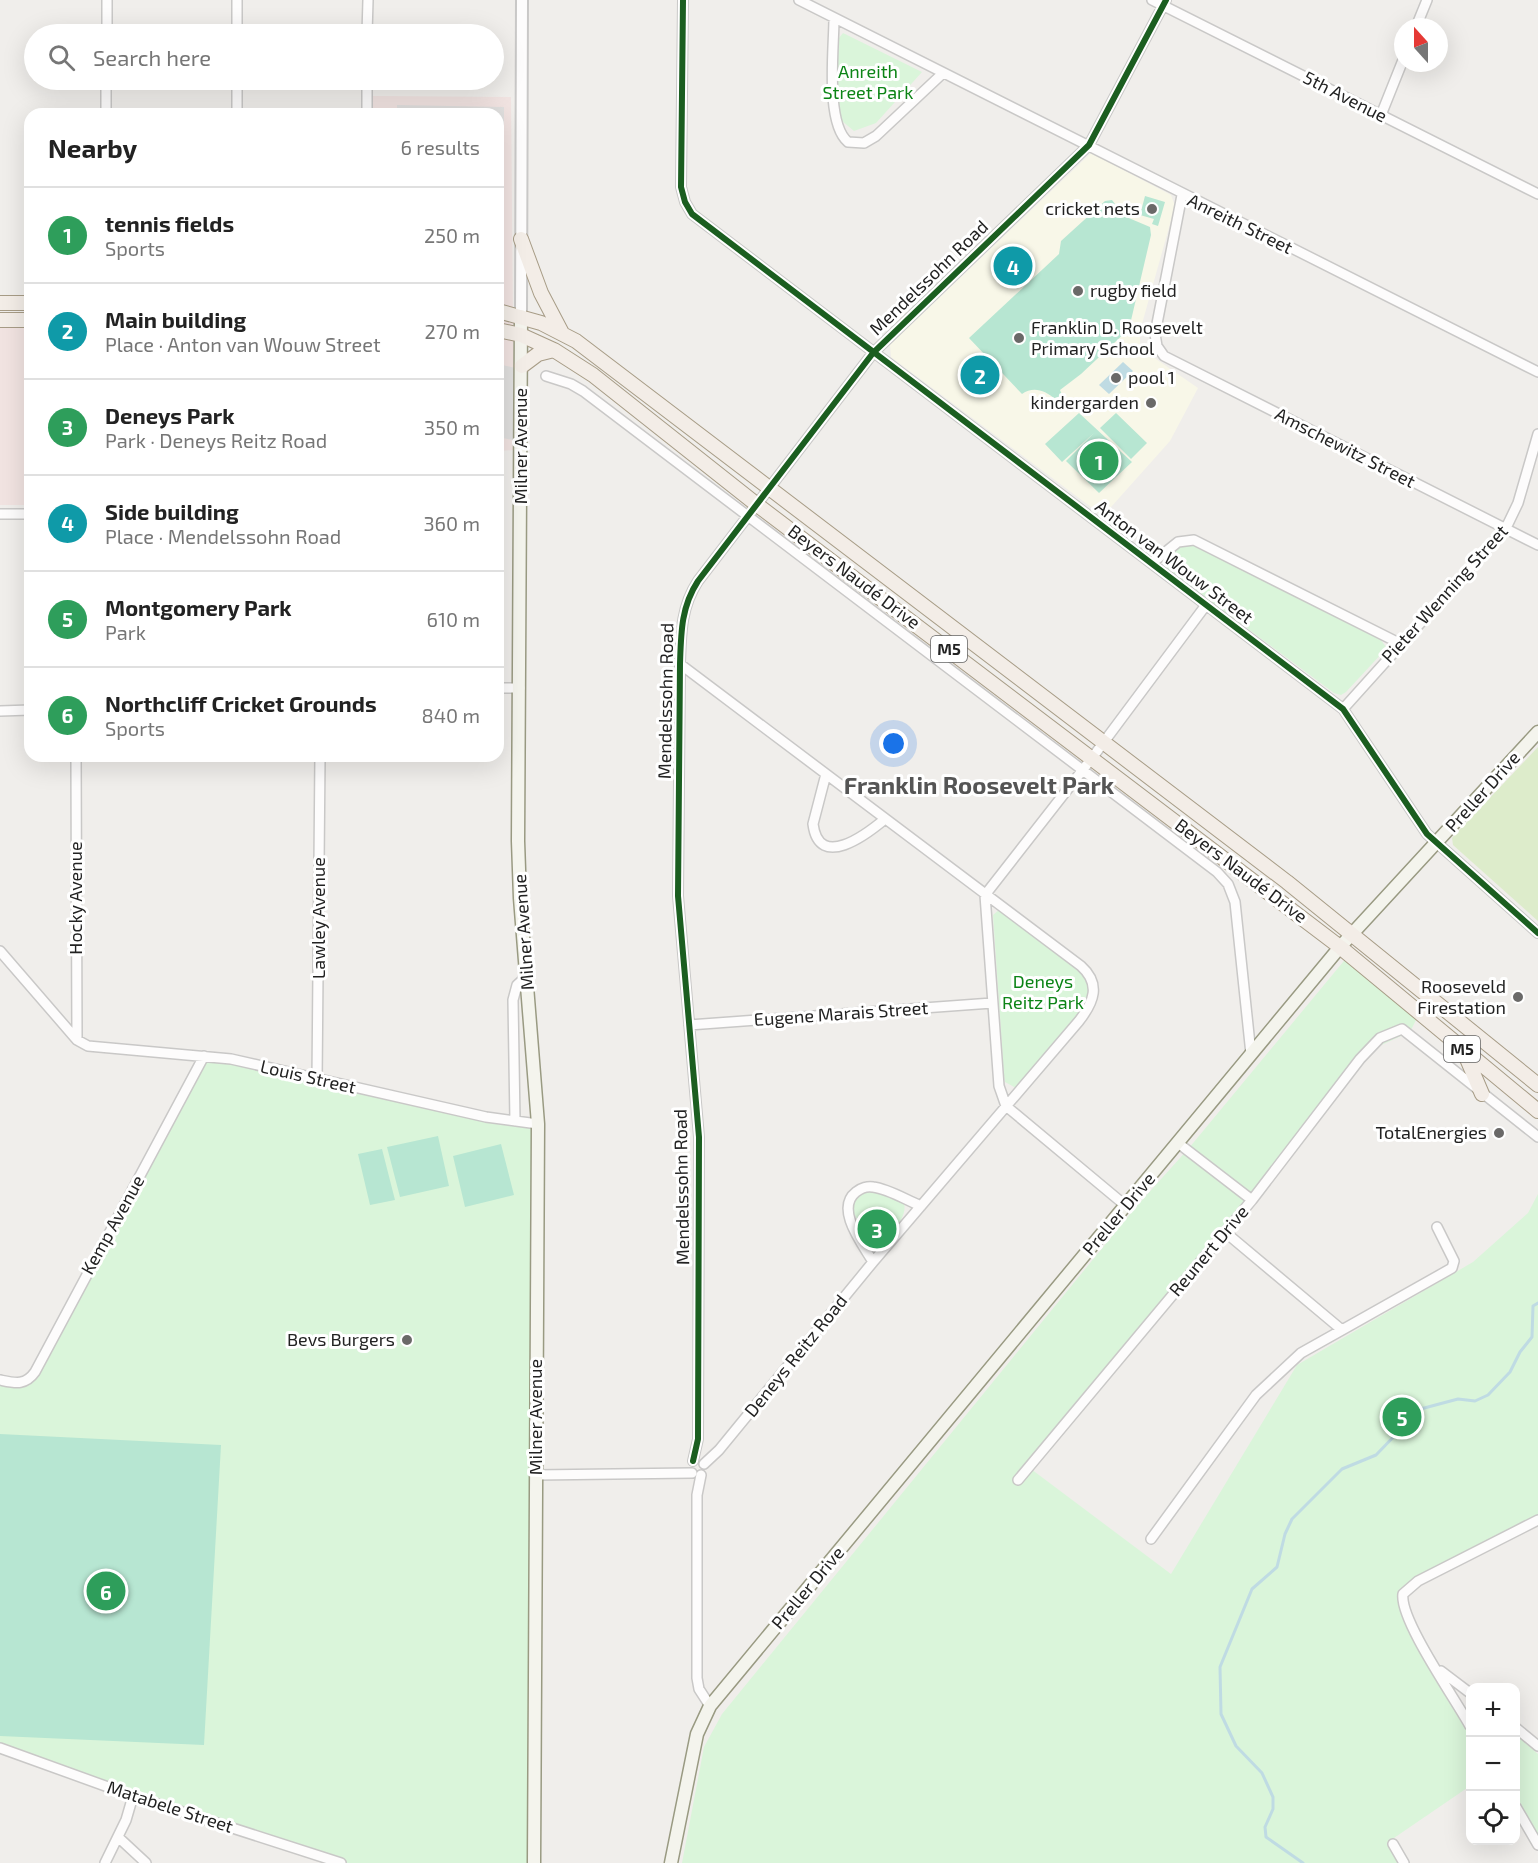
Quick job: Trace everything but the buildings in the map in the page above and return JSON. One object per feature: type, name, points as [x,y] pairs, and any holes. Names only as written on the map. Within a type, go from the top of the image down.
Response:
[{"type":"main road","points":[[521,239],[541,293],[562,333]]},
{"type":"main road","points":[[0,303],[24,303]]},
{"type":"main road","name":"Beyers Naudé Drive","points":[[504,312],[521,316],[562,333],[1104,742],[1353,934],[1538,1085]]},
{"type":"main road","name":"Milner Avenue","points":[[521,316],[518,841],[538,1124],[534,1863]]},
{"type":"main road","points":[[0,320],[24,320]]},
{"type":"main road","name":"Beyers Naudé Drive","points":[[504,331],[521,335],[554,350],[593,375],[756,504],[1340,947],[1538,1111]]},
{"type":"main road","points":[[522,366],[538,354],[554,350]]},
{"type":"main road","name":"Preller Drive","points":[[710,1706],[1340,947],[1538,732]]},
{"type":"main road","points":[[1462,1049],[1482,1094]]},
{"type":"main road","points":[[1507,1086],[1520,1070]]},
{"type":"main road","points":[[671,1863],[697,1734],[710,1706]]},
{"type":"street","points":[[107,0],[107,24]]},
{"type":"street","points":[[237,0],[237,24]]},
{"type":"street","points":[[367,24],[368,0]]},
{"type":"street","name":"Milner Avenue","points":[[521,316],[522,0]]},
{"type":"street","name":"Anton van Wouw Street","points":[[683,0],[681,187],[687,207],[699,220],[1343,709],[1422,827],[1538,933]]},
{"type":"street","name":"Anreith Street","points":[[799,0],[942,74],[1089,145],[1182,195],[1538,372]]},
{"type":"street","name":"5th Avenue","points":[[1152,0],[1165,3],[1538,194]]},
{"type":"street","points":[[1420,18],[1427,0]]},
{"type":"street","name":"Mendelssohn Road","points":[[710,1706],[699,1689],[697,1678],[699,1137],[678,896],[680,664],[683,616],[690,593],[873,353],[1089,145],[1165,3]]},
{"type":"street","points":[[834,18],[834,116],[841,135],[848,142],[864,143],[876,136],[942,74]]},
{"type":"street","points":[[1381,115],[1398,72]]},
{"type":"street","points":[[106,90],[106,108]]},
{"type":"street","points":[[237,90],[237,108]]},
{"type":"street","points":[[367,90],[367,108]]},
{"type":"street","name":"Amschewitz Street","points":[[1182,195],[1156,325],[1157,346],[1171,360],[1538,545]]},
{"type":"street","name":"Beyers Naudé Drive","points":[[546,376],[571,384],[583,391],[1217,872],[1228,884],[1235,902],[1251,1054]]},
{"type":"street","name":"Pieter Wenning Street","points":[[1343,709],[1506,528],[1518,503],[1538,434]]},
{"type":"street","points":[[0,514],[24,514]]},
{"type":"street","name":"Anton van Wouw Street","points":[[1152,563],[1178,542],[1194,540],[1401,644]]},
{"type":"street","points":[[1126,1206],[1006,1106],[999,1086],[985,895],[1092,759],[1206,605]]},
{"type":"street","name":"Deneys Reitz Road","points":[[680,664],[1082,966],[1089,973],[1094,987],[1086,1012],[718,1450],[698,1469]]},
{"type":"street","points":[[504,688],[519,688]]},
{"type":"street","points":[[0,711],[24,710]]},
{"type":"street","name":"Hocky Avenue","points":[[76,762],[77,1041]]},
{"type":"street","name":"Lawley Avenue","points":[[317,1081],[320,762]]},
{"type":"street","points":[[826,774],[813,824],[814,831],[821,842],[833,848],[846,846],[885,819]]},
{"type":"street","points":[[0,951],[77,1041]]},
{"type":"street","points":[[515,1121],[513,1000],[517,985],[527,976]]},
{"type":"street","name":"Eugene Marais Street","points":[[689,1025],[992,1003]]},
{"type":"street","name":"Reunert Drive","points":[[1018,1480],[1252,1200],[1360,1059],[1380,1038],[1402,1029],[1482,1094]]},
{"type":"street","name":"Louis Street","points":[[77,1041],[95,1048],[204,1056],[247,1062],[317,1081],[538,1124]]},
{"type":"street","name":"Kemp Avenue","points":[[0,1380],[14,1383],[28,1381],[35,1372],[204,1056]]},
{"type":"street","points":[[1482,1094],[1537,1136]]},
{"type":"street","points":[[1178,1143],[1252,1200]]},
{"type":"street","points":[[873,1263],[851,1222],[848,1208],[851,1196],[861,1189],[873,1187],[921,1206]]},
{"type":"street","points":[[1151,1539],[1256,1395],[1301,1353],[1452,1268],[1454,1261],[1437,1227]]},
{"type":"street","points":[[1225,1232],[1342,1330]]},
{"type":"street","points":[[536,1474],[670,1474],[698,1469]]},
{"type":"street","points":[[1466,1719],[1411,1626],[1402,1599],[1410,1585],[1534,1523],[1538,1532]]},
{"type":"street","points":[[1436,1667],[1466,1690]]},
{"type":"street","points":[[1520,1732],[1538,1746]]},
{"type":"street","name":"Matabele Street","points":[[0,1748],[133,1796],[341,1863]]},
{"type":"street","points":[[105,1863],[118,1837],[133,1796]]},
{"type":"street","points":[[1520,1815],[1538,1845]]},
{"type":"street","points":[[118,1837],[146,1863]]},
{"type":"street","points":[[1393,1844],[1404,1863]]},
{"type":"shaded area","points":[[369,96],[511,97],[514,450],[504,451],[504,108],[369,108]]},
{"type":"shaded area","points":[[397,105],[504,107],[504,108],[397,108]]},
{"type":"shaded area","name":"Franklin D. Roosevelt Primary School","points":[[1091,153],[1171,195],[1175,206],[1140,331],[1140,348],[1198,388],[1170,441],[1103,516],[891,357],[890,345]]},
{"type":"shaded area","points":[[0,325],[24,325],[24,505],[0,505]]},
{"type":"shaded area","points":[[504,365],[515,368],[513,440],[504,438]]},
{"type":"green space","name":"Anreith Street Park","points":[[843,33],[922,72],[876,123],[854,131],[836,116],[835,43]]},
{"type":"green space","name":"cricket nets","points":[[1145,196],[1165,202],[1158,226],[1152,224],[1154,219],[1140,215]]},
{"type":"green space","name":"rugby field","points":[[1112,200],[1124,216],[1150,227],[1151,235],[1129,329],[1081,374],[1060,390],[1062,395],[1055,399],[1043,391],[1035,390],[1022,394],[969,338],[1059,254],[1061,241],[1105,201]]},
{"type":"green space","points":[[1079,413],[1132,462],[1099,493],[1066,461],[1094,433],[1062,462],[1045,444]]},
{"type":"green space","points":[[1116,413],[1147,443],[1131,459],[1100,428]]},
{"type":"green space","points":[[1189,543],[1381,640],[1386,647],[1384,651],[1346,692],[1341,695],[1334,693],[1165,567],[1163,559],[1176,547]]},
{"type":"green space","points":[[1538,747],[1538,921],[1453,845],[1452,838]]},
{"type":"green space","name":"Deneys Reitz Park","points":[[999,910],[1089,973],[1091,1003],[1016,1088],[1005,1082],[1004,1075],[993,915]]},
{"type":"green space","points":[[1348,956],[1416,1020],[1410,1032],[1377,1047],[1248,1198],[1031,1469],[1171,1574],[1297,1365],[1473,1262],[1528,1213],[1538,1194],[1538,1522],[1415,1580],[1403,1609],[1427,1661],[1466,1730],[1466,1789],[1391,1840],[1403,1863],[682,1863],[704,1747],[722,1714],[1135,1208],[1189,1148]]},
{"type":"green space","points":[[204,1056],[538,1124],[534,1863],[344,1863],[0,1747],[0,1380],[28,1381]]},
{"type":"green space","points":[[438,1136],[449,1186],[400,1197],[387,1147]]},
{"type":"green space","points":[[501,1144],[514,1195],[465,1207],[453,1156]]},
{"type":"green space","points":[[382,1149],[395,1200],[370,1205],[358,1154]]},
{"type":"green space","points":[[876,1191],[903,1201],[905,1207],[896,1227],[886,1239],[875,1246],[852,1211],[854,1200],[862,1192]]},
{"type":"green space","points":[[0,1434],[221,1445],[204,1745],[0,1736]]},
{"type":"green space","points":[[1520,1738],[1538,1754],[1538,1835],[1520,1802]]},
{"type":"water","name":"pool 1","points":[[1123,362],[1133,371],[1109,394],[1099,385]]},
{"type":"waterway","points":[[1303,1863],[1266,1837],[1265,1827],[1273,1809],[1273,1797],[1262,1773],[1236,1746],[1221,1714],[1220,1667],[1252,1589],[1277,1567],[1285,1534],[1292,1519],[1342,1469],[1376,1455],[1403,1427],[1413,1411],[1458,1399],[1475,1401],[1488,1395],[1510,1372],[1520,1352],[1532,1337],[1533,1306],[1538,1303]]},
{"type":"cycle path","points":[[683,0],[681,187],[685,202],[692,214],[1343,709],[1427,834],[1538,933]]},
{"type":"cycle path","points":[[693,1461],[698,1439],[699,1137],[678,896],[680,653],[683,621],[688,601],[698,581],[873,353],[1089,145],[1166,0]]},
{"type":"place","name":"cricket nets","points":[[1152,209]]},
{"type":"place","name":"Side building","points":[[1013,266]]},
{"type":"place","name":"rugby field","points":[[1078,291]]},
{"type":"place","name":"Franklin D. Roosevelt Primary School","points":[[1019,338]]},
{"type":"place","name":"Main building","points":[[980,375]]},
{"type":"place","name":"pool 1","points":[[1116,378]]},
{"type":"place","name":"kindergarden","points":[[1151,403]]},
{"type":"place","name":"tennis fields","points":[[1099,461]]},
{"type":"place","name":"Rooseveld Firestation","points":[[1518,997]]},
{"type":"place","name":"TotalEnergies","points":[[1499,1133]]},
{"type":"place","name":"Deneys Park","points":[[877,1229]]},
{"type":"place","name":"Bevs Burgers","points":[[407,1340]]},
{"type":"place","name":"Montgomery Park","points":[[1402,1417]]},
{"type":"place","name":"Northcliff Cricket Grounds","points":[[106,1591]]},
{"type":"district","name":"Franklin Roosevelt Park","points":[[979,786]]}]
